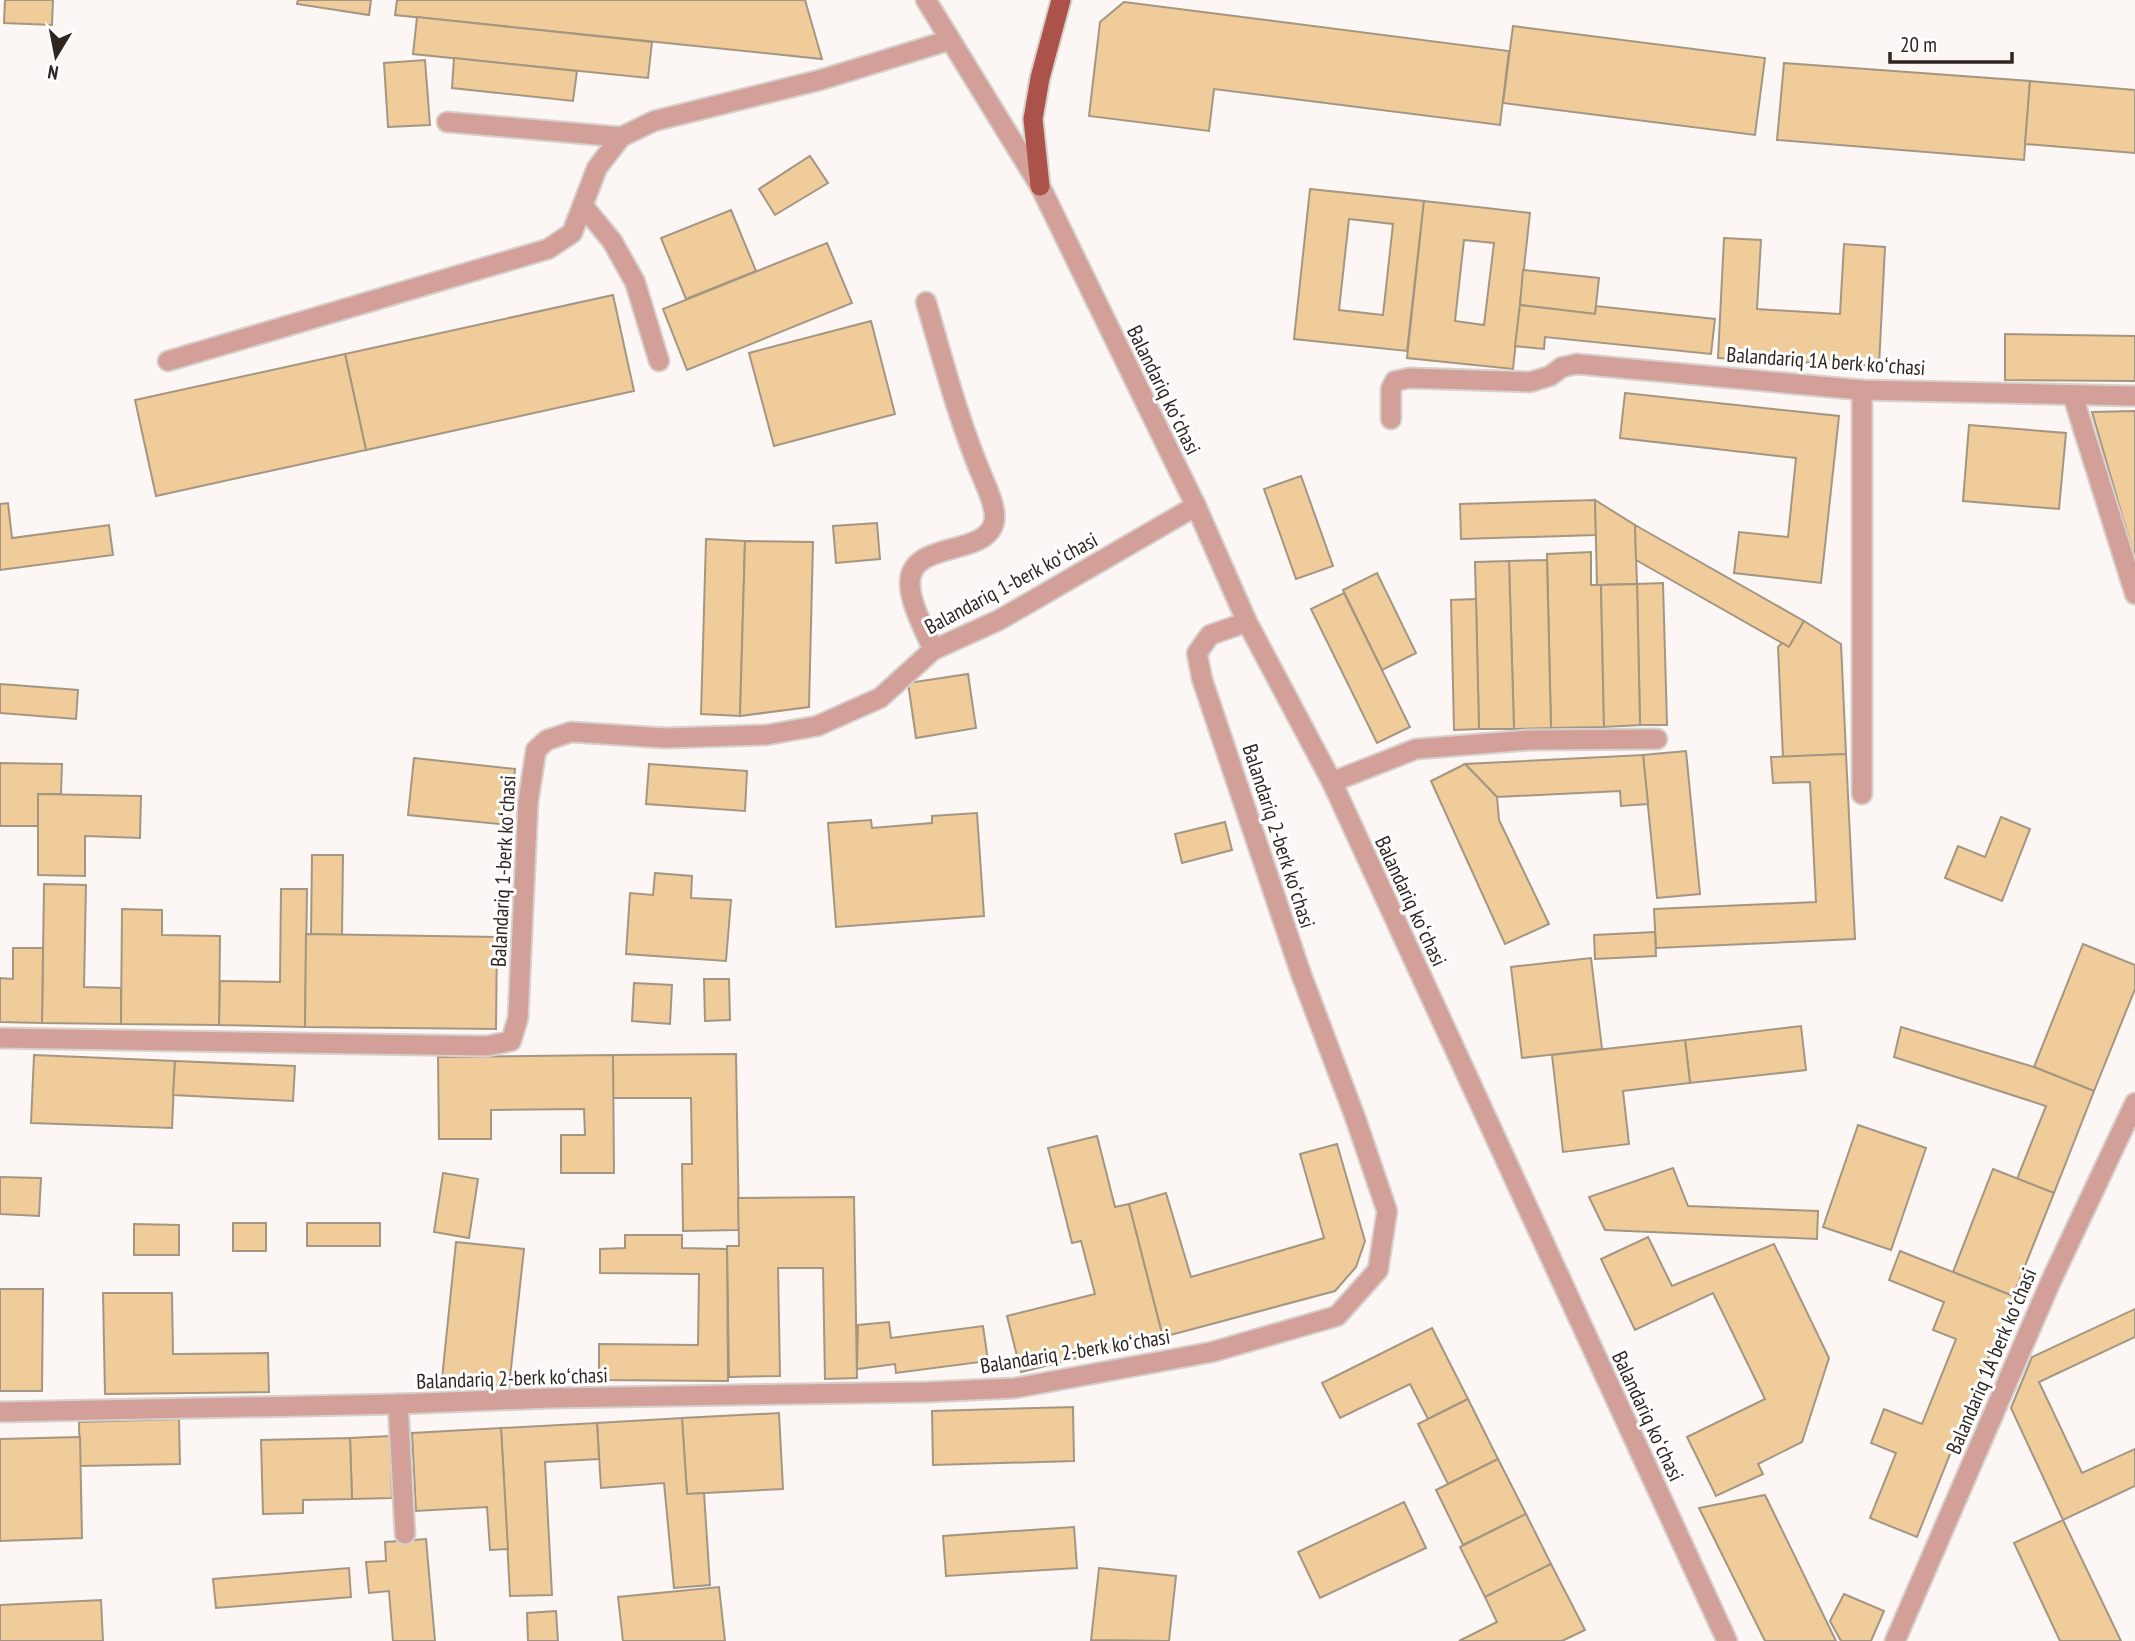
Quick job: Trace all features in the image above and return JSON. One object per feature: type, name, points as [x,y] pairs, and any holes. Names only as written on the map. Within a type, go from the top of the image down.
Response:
[{"type":"main road","points":[[1040,186],[1033,119],[1040,78],[1061,0]]},
{"type":"street","name":"Balandariq koʻchasi","points":[[926,0],[1040,186],[1196,506],[1247,622],[1332,782],[1727,1641]]},
{"type":"street","points":[[167,361],[548,248],[572,233],[597,168],[621,136],[654,121],[820,80],[950,40]]},
{"type":"street","points":[[447,122],[621,136]]},
{"type":"street","points":[[584,207],[612,241],[635,282],[659,361]]},
{"type":"street","points":[[926,302],[959,415],[989,493],[994,521],[988,534],[922,559],[914,570],[909,581],[911,596],[933,650]]},
{"type":"street","name":"Balandariq 1A berk koʻchasi","points":[[1391,419],[1391,389],[1395,381],[1410,378],[1530,382],[1550,376],[1562,367],[1577,364],[1862,390],[2135,396]]},
{"type":"street","points":[[1861,794],[1862,390]]},
{"type":"street","points":[[2073,396],[2135,594]]},
{"type":"street","name":"Balandariq 1-berk koʻchasi","points":[[0,1038],[487,1046],[511,1041],[518,1018],[528,802],[536,750],[547,740],[571,732],[665,738],[766,735],[817,726],[880,698],[933,650],[999,620],[1196,506]]},
{"type":"street","name":"Balandariq 2-berk koʻchasi","points":[[0,1412],[1015,1388],[1212,1352],[1337,1316],[1378,1270],[1387,1211],[1301,974],[1202,679],[1197,653],[1210,635],[1247,622]]},
{"type":"street","points":[[1332,782],[1416,749],[1529,740],[1657,739]]},
{"type":"street","name":"Balandariq 1A berk koʻchasi","points":[[1895,1641],[2051,1281],[2135,1102]]},
{"type":"street","points":[[398,1404],[405,1534]]},
{"type":"building","points":[[5,0],[53,0],[52,25],[4,23]]},
{"type":"building","points":[[298,0],[371,0],[369,15],[297,4]]},
{"type":"building","points":[[397,0],[805,0],[822,59],[395,15]]},
{"type":"building","points":[[1124,2],[1509,51],[1500,125],[1214,89],[1209,131],[1089,116],[1100,22]]},
{"type":"building","points":[[417,17],[652,42],[648,78],[413,54]]},
{"type":"building","points":[[1513,26],[1765,58],[1755,135],[1503,103]]},
{"type":"building","points":[[454,58],[577,71],[573,101],[452,88]]},
{"type":"building","points":[[425,60],[430,125],[388,127],[384,63]]},
{"type":"building","points":[[1784,63],[2030,81],[2024,160],[1777,140]]},
{"type":"building","points":[[2030,81],[2135,90],[2135,153],[2025,144]]},
{"type":"building","points":[[810,156],[828,183],[775,215],[759,189]]},
{"type":"building","points":[[1310,189],[1424,201],[1407,351],[1294,339]],"holes":[[[1349,219],[1393,224],[1383,315],[1339,310]]]},
{"type":"building","points":[[1424,201],[1530,213],[1513,369],[1407,358]],"holes":[[[1464,240],[1494,243],[1484,325],[1455,321]]]},
{"type":"building","points":[[731,210],[756,271],[686,299],[661,238]]},
{"type":"building","points":[[1724,238],[1761,240],[1757,309],[1840,314],[1844,244],[1885,247],[1879,366],[1718,358]]},
{"type":"building","points":[[827,243],[852,303],[687,370],[663,309]]},
{"type":"building","points":[[1523,270],[1599,278],[1595,314],[1520,305]]},
{"type":"building","points":[[613,295],[634,391],[366,450],[345,354]]},
{"type":"building","points":[[1520,305],[1595,314],[1596,306],[1715,319],[1711,354],[1545,337],[1544,349],[1515,346]]},
{"type":"building","points":[[871,321],[895,414],[774,446],[749,353]]},
{"type":"building","points":[[2005,334],[2135,336],[2135,381],[2005,380]]},
{"type":"building","points":[[345,354],[366,450],[156,496],[135,400]]},
{"type":"building","points":[[1625,393],[1839,416],[1821,583],[1734,573],[1739,532],[1788,537],[1796,458],[1620,438]]},
{"type":"building","points":[[2135,411],[2135,560],[2092,412]]},
{"type":"building","points":[[1969,425],[2066,433],[2059,509],[1963,501]]},
{"type":"building","points":[[1301,476],[1333,566],[1296,579],[1264,489]]},
{"type":"building","points":[[1595,500],[1596,535],[1461,539],[1460,504]]},
{"type":"building","points":[[1595,500],[1635,525],[1637,584],[1597,585]]},
{"type":"building","points":[[8,503],[12,538],[109,525],[113,555],[0,570],[0,504]]},
{"type":"building","points":[[877,523],[880,559],[836,563],[833,526]]},
{"type":"building","points":[[1635,525],[1804,621],[1789,647],[1636,560]]},
{"type":"building","points":[[706,539],[745,541],[740,716],[701,714]]},
{"type":"building","points":[[745,541],[813,542],[809,707],[740,716]]},
{"type":"building","points":[[1591,552],[1591,585],[1601,585],[1604,727],[1551,728],[1547,554]]},
{"type":"building","points":[[1547,560],[1551,728],[1514,729],[1509,561]]},
{"type":"building","points":[[1509,561],[1514,729],[1479,729],[1475,562]]},
{"type":"building","points":[[1377,573],[1416,653],[1382,670],[1343,590]]},
{"type":"building","points":[[1663,583],[1667,725],[1640,725],[1637,584]]},
{"type":"building","points":[[1637,584],[1640,725],[1604,727],[1601,585]]},
{"type":"building","points":[[1344,593],[1410,727],[1377,743],[1311,609]]},
{"type":"building","points":[[1476,599],[1479,729],[1454,730],[1451,600]]},
{"type":"building","points":[[1804,621],[1841,644],[1846,754],[1783,757],[1778,647],[1782,643],[1789,647]]},
{"type":"building","points":[[968,674],[976,728],[916,738],[908,683]]},
{"type":"building","points":[[0,684],[78,690],[76,719],[0,713]]},
{"type":"building","points":[[1686,751],[1700,894],[1657,898],[1643,755]]},
{"type":"building","points":[[1846,754],[1855,939],[1656,948],[1654,909],[1816,902],[1810,782],[1773,783],[1771,757]]},
{"type":"building","points":[[1643,755],[1648,804],[1621,806],[1620,791],[1497,797],[1465,764]]},
{"type":"building","points":[[414,758],[515,769],[509,825],[408,815]]},
{"type":"building","points":[[0,763],[62,764],[61,794],[38,794],[38,826],[0,826]]},
{"type":"building","points":[[649,764],[747,771],[745,811],[646,804]]},
{"type":"building","points":[[1465,764],[1497,797],[1499,820],[1549,924],[1505,944],[1431,781]]},
{"type":"building","points":[[38,794],[141,796],[140,838],[85,836],[85,876],[38,875]]},
{"type":"building","points":[[977,813],[984,916],[836,927],[828,823],[871,820],[872,828],[932,823],[932,816]]},
{"type":"building","points":[[2001,817],[2030,829],[2002,901],[1945,878],[1958,846],[1985,857]]},
{"type":"building","points":[[1225,822],[1232,850],[1182,863],[1175,834]]},
{"type":"building","points":[[312,855],[343,855],[342,935],[311,934]]},
{"type":"building","points":[[655,873],[692,876],[691,898],[731,900],[726,961],[626,954],[630,893],[653,895]]},
{"type":"building","points":[[44,884],[86,885],[84,987],[121,988],[121,1024],[42,1023]]},
{"type":"building","points":[[281,889],[307,889],[305,1027],[219,1025],[220,981],[280,982]]},
{"type":"building","points":[[122,909],[162,910],[162,935],[220,936],[219,1025],[121,1024]]},
{"type":"building","points":[[1655,932],[1656,956],[1595,959],[1594,935]]},
{"type":"building","points":[[306,934],[497,937],[496,1029],[305,1027]]},
{"type":"building","points":[[2083,944],[2135,965],[2135,989],[2094,1091],[2034,1067]]},
{"type":"building","points":[[13,948],[43,948],[42,1023],[0,1022],[0,978],[13,979]]},
{"type":"building","points":[[1591,958],[1602,1049],[1522,1058],[1511,967]]},
{"type":"building","points":[[704,979],[729,979],[730,1020],[705,1021]]},
{"type":"building","points":[[634,983],[672,985],[670,1024],[632,1021]]},
{"type":"building","points":[[1801,1026],[1806,1070],[1690,1083],[1685,1040]]},
{"type":"building","points":[[1901,1027],[2034,1067],[2094,1091],[2054,1193],[2017,1179],[2046,1106],[1894,1057]]},
{"type":"building","points":[[1685,1040],[1690,1083],[1623,1091],[1629,1144],[1563,1152],[1552,1055]]},
{"type":"building","points":[[736,1054],[739,1230],[683,1231],[682,1164],[692,1164],[691,1098],[613,1098],[613,1055]]},
{"type":"building","points":[[34,1055],[175,1061],[172,1128],[31,1123]]},
{"type":"building","points":[[613,1055],[614,1173],[561,1173],[561,1135],[585,1135],[584,1109],[491,1110],[491,1139],[439,1139],[438,1057]]},
{"type":"building","points":[[175,1061],[295,1066],[293,1101],[173,1095]]},
{"type":"building","points":[[1858,1125],[1926,1148],[1891,1250],[1823,1227]]},
{"type":"building","points":[[1097,1136],[1115,1207],[1129,1204],[1163,1337],[1021,1372],[1007,1316],[1095,1294],[1081,1241],[1072,1243],[1048,1148]]},
{"type":"building","points":[[1337,1144],[1365,1241],[1356,1267],[1335,1291],[1163,1337],[1129,1204],[1166,1193],[1191,1277],[1324,1238],[1300,1154]]},
{"type":"building","points":[[1673,1168],[1688,1206],[1818,1211],[1817,1239],[1605,1230],[1589,1197]]},
{"type":"building","points":[[1993,1169],[2054,1193],[2013,1296],[1953,1272]]},
{"type":"building","points":[[443,1173],[478,1179],[469,1238],[434,1232]]},
{"type":"building","points":[[0,1177],[41,1178],[39,1216],[0,1214]]},
{"type":"building","points":[[854,1197],[857,1378],[825,1379],[823,1268],[778,1268],[780,1376],[729,1377],[727,1246],[739,1246],[738,1198]]},
{"type":"building","points":[[233,1223],[266,1223],[266,1251],[233,1251]]},
{"type":"building","points":[[307,1223],[380,1223],[380,1246],[307,1246]]},
{"type":"building","points":[[134,1224],[179,1225],[179,1255],[134,1255]]},
{"type":"building","points":[[625,1235],[682,1235],[682,1248],[727,1249],[728,1381],[599,1380],[599,1344],[698,1345],[699,1274],[600,1273],[600,1249],[625,1248]]},
{"type":"building","points":[[1648,1237],[1672,1286],[1774,1244],[1829,1358],[1802,1442],[1758,1464],[1763,1474],[1716,1496],[1687,1437],[1765,1399],[1713,1293],[1635,1330],[1601,1259]]},
{"type":"building","points":[[456,1242],[524,1249],[509,1387],[442,1379]]},
{"type":"building","points":[[1900,1251],[2013,1296],[1917,1537],[1870,1518],[1896,1453],[1871,1443],[1884,1409],[1922,1424],[1956,1339],[1933,1330],[1944,1302],[1889,1280]]},
{"type":"building","points":[[0,1289],[43,1289],[42,1391],[0,1391]]},
{"type":"building","points":[[103,1293],[172,1293],[173,1354],[268,1353],[269,1392],[105,1394]]},
{"type":"building","points":[[2135,1309],[2135,1337],[2039,1382],[2082,1473],[2135,1449],[2135,1486],[2063,1520],[2011,1408],[2032,1357]]},
{"type":"building","points":[[889,1322],[891,1338],[983,1326],[988,1361],[896,1373],[895,1364],[857,1369],[858,1325]]},
{"type":"building","points":[[1432,1328],[1468,1399],[1428,1419],[1410,1384],[1340,1418],[1322,1383]]},
{"type":"building","points":[[1468,1399],[1498,1459],[1448,1484],[1418,1424]]},
{"type":"building","points":[[1073,1407],[1074,1461],[933,1465],[932,1411]]},
{"type":"building","points":[[779,1413],[783,1489],[687,1494],[682,1418]]},
{"type":"building","points":[[682,1418],[687,1494],[704,1493],[710,1585],[674,1588],[664,1483],[601,1488],[597,1423]]},
{"type":"building","points":[[179,1419],[180,1464],[80,1466],[79,1422]]},
{"type":"building","points":[[597,1423],[599,1459],[545,1462],[552,1595],[510,1596],[501,1428]]},
{"type":"building","points":[[501,1428],[508,1549],[490,1550],[487,1507],[416,1511],[412,1433]]},
{"type":"building","points":[[390,1436],[392,1498],[352,1499],[350,1438]]},
{"type":"building","points":[[80,1437],[82,1538],[0,1541],[0,1439]]},
{"type":"building","points":[[350,1438],[352,1499],[303,1500],[303,1513],[263,1514],[261,1440]]},
{"type":"building","points":[[1498,1459],[1526,1514],[1463,1545],[1436,1490]]},
{"type":"building","points":[[1765,1495],[1836,1641],[1765,1641],[1699,1508]]},
{"type":"building","points":[[1404,1502],[1426,1548],[1320,1598],[1298,1552]]},
{"type":"building","points":[[1526,1514],[1551,1564],[1485,1597],[1460,1547]]},
{"type":"building","points":[[2063,1520],[2121,1641],[2060,1641],[2014,1543]]},
{"type":"building","points":[[1074,1527],[1077,1568],[946,1576],[943,1536]]},
{"type":"building","points":[[426,1539],[435,1641],[393,1641],[389,1591],[369,1593],[366,1562],[386,1561],[385,1542]]},
{"type":"building","points":[[1551,1564],[1585,1630],[1562,1641],[1459,1641],[1497,1622],[1485,1597]]},
{"type":"building","points":[[349,1568],[351,1597],[216,1608],[213,1579]]},
{"type":"building","points":[[1099,1568],[1176,1576],[1169,1641],[1091,1640]]},
{"type":"building","points":[[719,1587],[725,1641],[623,1641],[618,1597]]},
{"type":"building","points":[[1844,1594],[1884,1611],[1871,1641],[1841,1641],[1830,1621]]},
{"type":"building","points":[[101,1600],[103,1641],[0,1641],[0,1605]]},
{"type":"building","points":[[556,1611],[558,1641],[528,1641],[527,1613]]}]
